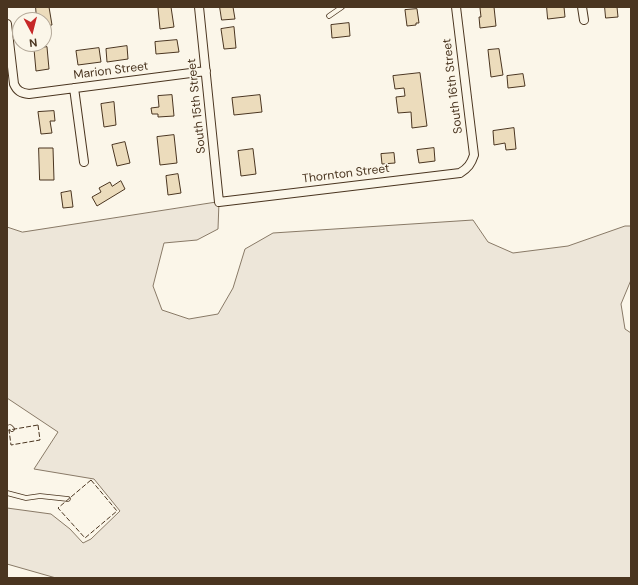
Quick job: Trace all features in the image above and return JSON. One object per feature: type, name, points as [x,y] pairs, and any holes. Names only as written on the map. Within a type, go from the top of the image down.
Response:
[{"type":"street","name":"South 15th Street","points":[[199,7],[219,202]]},
{"type":"street","name":"South 16th Street","points":[[456,7],[474,155],[471,162]]},
{"type":"street","points":[[582,7],[584,20]]},
{"type":"street","name":"Marion Street","points":[[7,24],[14,84],[20,93],[29,94],[206,71]]},
{"type":"street","points":[[74,88],[84,162]]},
{"type":"street","name":"Thornton Street","points":[[219,202],[460,173],[467,169],[471,162]]},
{"type":"lane","points":[[329,16],[342,7]]},
{"type":"lane","points":[[7,493],[26,498],[40,496],[68,499]]},
{"type":"shaded area","points":[[219,202],[218,229],[197,240],[164,243],[153,286],[162,310],[189,319],[218,314],[233,288],[245,249],[273,233],[473,220],[488,242],[513,253],[568,246],[625,226],[631,226],[631,280],[621,304],[625,329],[631,333],[631,578],[56,578],[7,564],[7,508],[51,514],[70,529],[83,543],[91,539],[120,511],[94,479],[34,469],[58,432],[7,398],[7,227],[22,232]]},
{"type":"building","points":[[36,7],[49,7],[50,12],[36,12]]},
{"type":"building","points":[[171,7],[174,27],[160,29],[158,8]]},
{"type":"building","points":[[220,7],[233,7],[235,19],[222,20]]},
{"type":"building","points":[[494,7],[496,26],[480,28],[480,8]]},
{"type":"building","points":[[547,7],[564,7],[565,17],[548,19]]},
{"type":"building","points":[[605,7],[617,7],[618,17],[606,18]]},
{"type":"building","points":[[417,9],[419,23],[416,23],[416,25],[407,26],[405,10]]},
{"type":"building","points":[[349,23],[350,36],[332,38],[331,25]]},
{"type":"building","points":[[234,27],[236,48],[224,49],[221,29]]},
{"type":"building","points":[[177,40],[179,52],[156,54],[155,42]]},
{"type":"building","points":[[127,46],[128,59],[107,62],[106,49]]},
{"type":"building","points":[[99,48],[101,62],[78,65],[76,51]]},
{"type":"building","points":[[499,49],[503,75],[491,77],[488,50]]},
{"type":"building","points":[[34,52],[47,52],[49,69],[36,71]]},
{"type":"building","points":[[420,73],[427,126],[412,128],[411,112],[398,113],[396,97],[405,96],[404,88],[395,89],[393,76]]},
{"type":"building","points":[[523,74],[525,86],[508,88],[507,76]]},
{"type":"building","points":[[172,95],[174,116],[158,117],[158,114],[152,114],[151,108],[159,107],[158,96]]},
{"type":"building","points":[[260,95],[262,112],[234,115],[232,98]]},
{"type":"building","points":[[114,102],[116,125],[104,127],[101,104]]},
{"type":"building","points":[[54,111],[55,121],[50,121],[52,133],[41,134],[38,112]]},
{"type":"building","points":[[514,128],[516,149],[506,150],[505,143],[494,145],[493,131]]},
{"type":"building","points":[[174,135],[177,163],[160,165],[157,137]]},
{"type":"building","points":[[125,142],[130,163],[117,166],[112,145]]},
{"type":"building","points":[[39,148],[53,148],[54,180],[40,180]]},
{"type":"building","points":[[434,148],[435,161],[419,163],[417,150]]},
{"type":"building","points":[[253,149],[256,174],[241,176],[238,151]]},
{"type":"building","points":[[394,153],[395,163],[382,164],[381,154]]},
{"type":"building","points":[[178,174],[181,193],[168,195],[166,176]]},
{"type":"building","points":[[121,181],[125,189],[97,206],[92,197],[101,192],[99,188],[110,182],[112,186]]},
{"type":"building","points":[[71,191],[73,207],[63,208],[61,193]]},
{"type":"fence","points":[[38,425],[40,440],[11,445],[9,430],[38,425]]},
{"type":"fence","points":[[91,480],[117,511],[85,538],[58,508],[91,480]]}]
